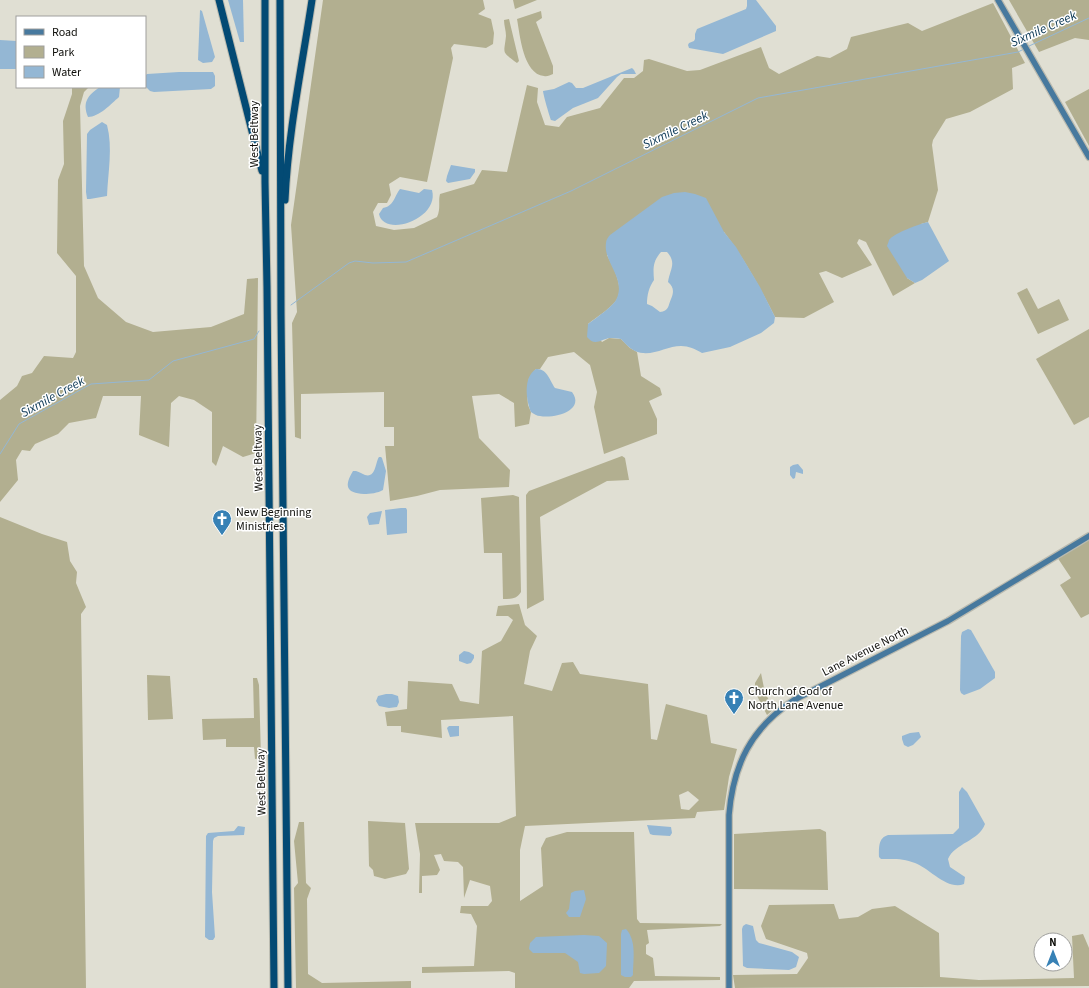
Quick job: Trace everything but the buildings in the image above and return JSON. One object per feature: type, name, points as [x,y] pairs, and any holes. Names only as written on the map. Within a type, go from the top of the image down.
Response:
[{"type":"highway","points":[[219,0],[265,182]]},
{"type":"highway","name":"West Beltway","points":[[264,0],[274,988]]},
{"type":"highway","name":"West Beltway","points":[[280,0],[288,988]]},
{"type":"highway","points":[[281,244],[289,149],[312,0]]},
{"type":"main road","points":[[998,0],[1089,157]]},
{"type":"main road","name":"Lane Avenue North","points":[[729,988],[730,800],[738,767],[746,749],[756,734],[774,715],[794,700],[948,621],[1089,536]]},
{"type":"green space","points":[[323,0],[483,0],[485,9],[478,14],[491,19],[494,33],[493,44],[486,48],[454,44],[451,48],[453,58],[427,182],[400,177],[389,184],[391,195],[387,203],[378,203],[373,212],[376,226],[394,230],[414,228],[437,217],[439,211],[440,194],[474,184],[482,170],[507,172],[527,85],[538,88],[537,102],[545,125],[559,127],[567,117],[600,108],[624,78],[634,78],[643,71],[644,60],[649,59],[687,71],[700,70],[761,47],[769,68],[779,74],[817,56],[830,58],[847,49],[851,37],[908,23],[922,31],[993,3],[1025,63],[1012,68],[1013,89],[970,112],[946,119],[933,140],[932,145],[938,190],[928,222],[921,224],[907,278],[915,283],[893,296],[866,242],[859,239],[857,243],[872,265],[842,278],[826,271],[819,273],[834,302],[804,318],[775,317],[758,284],[724,232],[607,255],[619,285],[618,297],[609,308],[588,324],[602,342],[609,338],[621,339],[630,348],[637,352],[641,376],[660,388],[662,395],[649,401],[657,419],[657,434],[604,454],[594,407],[597,392],[590,365],[574,352],[548,357],[540,369],[536,369],[529,378],[527,393],[528,405],[531,412],[529,424],[515,427],[514,403],[499,394],[472,396],[479,438],[510,470],[509,487],[440,490],[390,501],[385,446],[394,446],[394,427],[384,427],[384,392],[301,394],[301,439],[295,437],[292,323],[297,312],[291,225]]},
{"type":"green space","points":[[513,0],[537,0],[515,9]]},
{"type":"green space","points":[[1009,0],[1089,0],[1089,40],[1075,38],[1039,52]]},
{"type":"green space","points":[[541,11],[542,18],[536,22],[553,66],[553,74],[546,76],[537,74],[527,61],[521,44],[517,19]]},
{"type":"green space","points":[[509,19],[519,61],[517,63],[506,54],[504,50],[506,36],[504,20]]},
{"type":"green space","points":[[72,88],[88,88],[84,92],[80,106],[84,266],[98,298],[126,322],[153,332],[211,327],[244,314],[247,279],[258,278],[256,453],[243,457],[223,446],[216,466],[212,462],[212,412],[194,400],[179,396],[171,403],[169,447],[139,435],[141,396],[103,396],[96,418],[69,423],[58,434],[35,444],[30,451],[22,450],[16,460],[18,480],[0,502],[0,400],[17,386],[22,376],[32,373],[44,356],[73,358],[76,352],[76,276],[57,253],[58,180],[64,164],[63,121],[72,94]]},
{"type":"green space","points":[[1089,89],[1089,146],[1065,102]]},
{"type":"green space","points":[[1027,288],[1038,309],[1059,299],[1069,320],[1038,334],[1017,293]]},
{"type":"green space","points":[[1089,329],[1089,417],[1074,425],[1036,359]]},
{"type":"green space","points":[[622,456],[625,458],[629,480],[607,481],[540,517],[544,600],[527,609],[526,495],[529,491]]},
{"type":"green space","points":[[513,495],[519,497],[521,592],[516,597],[511,599],[503,599],[502,553],[484,553],[481,498]]},
{"type":"green space","points":[[0,517],[42,534],[67,542],[70,561],[77,572],[76,583],[86,607],[81,614],[86,988],[0,988]]},
{"type":"green space","points":[[1089,538],[1089,614],[1081,618],[1060,585],[1071,578],[1057,557]]},
{"type":"green space","points":[[519,604],[525,625],[537,636],[530,651],[524,684],[552,691],[562,663],[573,662],[580,674],[648,684],[651,739],[657,740],[666,704],[707,715],[711,743],[737,749],[729,777],[724,810],[697,812],[695,818],[525,826],[520,850],[520,901],[543,886],[541,848],[546,838],[567,832],[634,832],[637,919],[640,923],[722,924],[720,926],[647,930],[649,943],[646,945],[646,954],[653,958],[655,976],[720,977],[720,980],[634,981],[629,988],[515,988],[515,973],[509,971],[422,973],[422,967],[474,966],[477,926],[471,914],[460,913],[461,906],[488,906],[492,901],[490,886],[470,880],[464,898],[463,867],[458,862],[444,861],[441,854],[434,855],[440,870],[437,875],[422,876],[422,893],[419,893],[420,854],[415,823],[499,823],[516,816],[513,716],[441,720],[442,738],[401,732],[401,726],[387,726],[385,712],[407,709],[408,681],[452,684],[460,701],[479,704],[482,651],[501,641],[513,620],[508,616],[496,616],[498,606]],"holes":[[[688,791],[699,800],[689,810],[681,809],[679,795]]]},
{"type":"green space","points":[[761,673],[765,693],[774,709],[767,715],[755,692],[755,683]]},
{"type":"green space","points":[[147,675],[170,676],[173,719],[148,720]]},
{"type":"green space","points":[[253,678],[257,678],[259,685],[261,758],[255,759],[254,747],[226,747],[226,739],[203,740],[202,719],[254,718]]},
{"type":"green space","points":[[368,821],[405,823],[409,869],[406,874],[385,879],[374,876],[373,870],[369,866]]},
{"type":"green space","points":[[299,822],[304,822],[306,883],[311,888],[307,899],[308,974],[322,983],[411,981],[411,988],[296,988],[294,888],[298,883],[294,841]]},
{"type":"green space","points":[[820,829],[826,832],[828,890],[734,889],[734,834]]},
{"type":"green space","points":[[834,904],[839,919],[858,917],[872,909],[895,906],[939,933],[940,977],[979,980],[1074,978],[1073,936],[1083,934],[1089,948],[1089,986],[735,988],[733,975],[797,974],[808,958],[807,953],[766,939],[761,926],[769,905]]},
{"type":"water","points":[[228,0],[243,0],[244,42],[240,42]]},
{"type":"water","points":[[747,0],[756,0],[776,26],[776,31],[723,54],[689,48],[688,45],[694,41],[697,29],[746,9]]},
{"type":"water","points":[[200,10],[202,11],[215,57],[212,62],[203,63],[198,60]]},
{"type":"water","points":[[0,40],[16,41],[16,69],[0,69]]},
{"type":"water","points":[[632,68],[636,74],[621,74],[598,98],[573,108],[555,121],[551,120],[543,91],[554,89],[569,82],[576,88],[583,88]]},
{"type":"water","points":[[213,72],[215,76],[215,86],[211,89],[154,92],[150,91],[146,87],[147,74]]},
{"type":"water","points":[[99,88],[120,88],[119,97],[101,113],[88,117],[86,112],[86,103],[87,99]]},
{"type":"water","points":[[102,122],[107,125],[110,142],[107,196],[87,199],[87,134],[90,130]]},
{"type":"water","points":[[451,165],[475,169],[475,172],[470,179],[448,183],[446,181]]},
{"type":"water","points":[[400,189],[419,193],[424,189],[432,190],[432,200],[428,209],[420,217],[400,225],[383,221],[379,214],[383,208],[392,203]]},
{"type":"water","points":[[685,192],[706,198],[724,232],[736,247],[760,287],[775,317],[774,323],[761,333],[730,347],[702,353],[692,348],[681,346],[641,353],[635,351],[621,339],[617,338],[593,342],[587,337],[588,324],[611,306],[616,300],[619,292],[617,278],[606,250],[607,239],[610,235],[662,197],[674,193]],"holes":[[[661,252],[667,252],[672,260],[668,282],[673,292],[668,308],[665,311],[660,312],[647,304],[647,297],[654,280],[654,268],[658,255]]]},
{"type":"water","points":[[928,222],[949,261],[922,280],[915,283],[907,278],[887,246],[892,237]]},
{"type":"water","points":[[536,369],[540,369],[546,373],[555,388],[572,392],[575,399],[575,404],[571,409],[560,415],[546,417],[536,415],[531,412],[527,395],[527,383],[529,377]]},
{"type":"water","points":[[379,457],[382,458],[386,471],[383,490],[364,494],[350,490],[348,488],[348,481],[353,471],[357,471],[365,475],[371,474],[375,469]]},
{"type":"water","points":[[798,464],[803,470],[803,474],[796,472],[795,478],[793,479],[790,475],[790,467]]},
{"type":"water","points":[[406,508],[407,510],[407,533],[387,535],[385,510]]},
{"type":"water","points":[[382,511],[379,524],[369,525],[367,517],[370,513]]},
{"type":"water","points":[[968,629],[971,630],[995,672],[995,678],[980,689],[964,695],[960,690],[961,636],[962,632]]},
{"type":"water","points":[[464,651],[474,655],[471,663],[467,664],[459,661],[459,655]]},
{"type":"water","points":[[386,694],[398,696],[399,702],[397,707],[389,708],[379,706],[376,701],[378,696]]},
{"type":"water","points":[[449,726],[459,726],[459,736],[450,737],[447,728]]},
{"type":"water","points":[[919,732],[921,737],[913,745],[908,747],[904,745],[902,736]]},
{"type":"water","points":[[962,787],[967,792],[985,824],[978,834],[956,849],[948,859],[950,867],[965,877],[964,884],[958,885],[945,882],[911,861],[881,859],[879,857],[879,847],[882,838],[888,835],[953,834],[959,828],[959,792]]},
{"type":"water","points":[[647,825],[671,827],[672,833],[670,836],[653,835],[650,834]]},
{"type":"water","points":[[238,826],[245,827],[244,835],[218,836],[214,838],[213,841],[212,892],[215,937],[213,940],[209,940],[205,937],[206,836],[208,833],[234,831]]},
{"type":"water","points":[[584,890],[586,899],[580,917],[569,917],[566,913],[569,909],[571,893]]},
{"type":"water","points":[[746,924],[753,926],[756,940],[759,943],[792,952],[799,957],[796,967],[789,970],[747,968],[743,966],[742,929]]},
{"type":"water","points":[[626,929],[632,939],[633,945],[633,975],[631,977],[621,975],[621,934],[622,930]]},
{"type":"water","points":[[584,935],[599,936],[607,943],[606,966],[599,973],[580,973],[578,962],[565,953],[533,953],[529,949],[530,943],[536,937]]},
{"type":"waterway","name":"Sixmile Creek","points":[[1027,47],[1089,18]]},
{"type":"waterway","name":"Sixmile Creek","points":[[291,305],[349,263],[355,261],[373,263],[406,262],[571,191],[758,98],[1018,52],[1024,49]]},
{"type":"waterway","name":"Sixmile Creek","points":[[0,454],[19,424],[91,384],[149,380],[173,361],[254,339],[259,331]]},
{"type":"place","name":"New Beginning Ministries","points":[[222,536]]},
{"type":"place","name":"Church of God of North Lane Avenue","points":[[734,715]]}]
